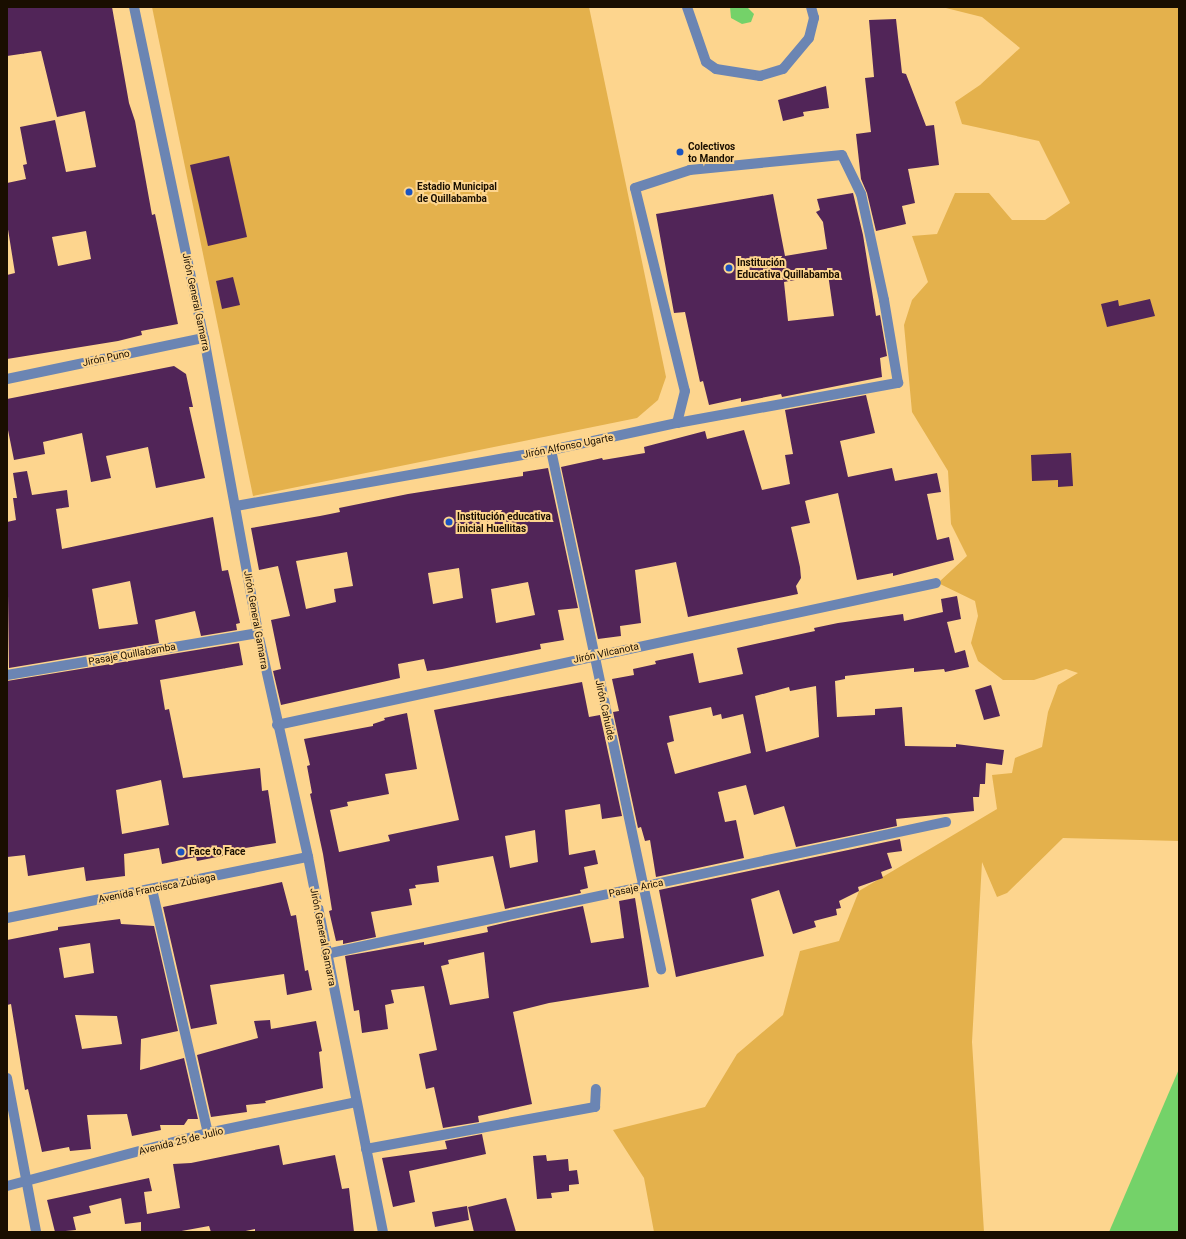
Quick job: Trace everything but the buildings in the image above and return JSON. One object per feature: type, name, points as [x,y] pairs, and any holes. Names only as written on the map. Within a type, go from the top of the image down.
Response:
[{"type":"street","name":"Jirón General Gamarra","points":[[134,7],[204,338],[236,506],[258,633],[277,725],[308,857],[326,954],[383,1232]]},
{"type":"street","points":[[687,7],[706,62],[716,69],[760,76],[782,69],[809,38],[814,18],[812,7]]},
{"type":"street","name":"Jirón Alfonso Ugarte","points":[[236,506],[550,450],[677,423],[898,383],[884,300],[861,194],[842,155],[690,170],[635,188],[685,391],[677,423]]},
{"type":"street","name":"Jirón Puno","points":[[7,378],[204,338]]},
{"type":"street","name":"Jirón Cahuide","points":[[550,450],[661,969]]},
{"type":"street","name":"Jirón Vilcanota","points":[[277,725],[936,583]]},
{"type":"street","name":"Pasaje Quillabamba","points":[[7,676],[258,633]]},
{"type":"street","name":"Pasaje Arica","points":[[326,954],[946,822]]},
{"type":"street","name":"Avenida Francisca Zubiaga","points":[[7,918],[308,857]]},
{"type":"street","points":[[152,889],[208,1134]]},
{"type":"street","points":[[7,1078],[36,1232]]},
{"type":"street","points":[[366,1149],[595,1106],[596,1089]]},
{"type":"street","name":"Avenida 25 de Julio","points":[[7,1186],[208,1134],[356,1102]]},
{"type":"shaded area","name":"Estadio Municipal de Quillabamba","points":[[152,7],[589,7],[666,377],[658,400],[637,418],[253,496]]},
{"type":"shaded area","points":[[730,7],[747,7],[754,14],[751,22],[742,24],[731,18]]},
{"type":"shaded area","points":[[942,7],[1179,7],[1179,841],[1063,838],[1007,893],[997,897],[982,862],[972,1042],[984,1232],[654,1232],[644,1178],[613,1130],[705,1107],[737,1054],[783,1015],[800,951],[839,941],[859,891],[997,809],[992,775],[1012,773],[1015,758],[1042,747],[1048,712],[1058,685],[1078,673],[1066,669],[1034,680],[1003,680],[978,661],[971,643],[978,616],[975,601],[938,583],[967,556],[951,524],[948,471],[912,412],[904,325],[912,300],[928,282],[912,236],[937,234],[955,193],[989,193],[1012,220],[1045,220],[1070,203],[1039,141],[962,124],[955,102],[980,85],[1020,48],[982,17]]},
{"type":"shaded area","points":[[1179,1069],[1179,1232],[1109,1232]]},
{"type":"place","name":"Colectivos to Mandor","points":[[680,152]]},
{"type":"place","name":"Estadio Municipal de Quillabamba","points":[[409,192]]},
{"type":"place","name":"Institución Educativa Quillabamba","points":[[729,268]]},
{"type":"place","name":"Institución educativa inicial Huellitas","points":[[449,522]]},
{"type":"place","name":"Face to Face","points":[[181,852]]}]
